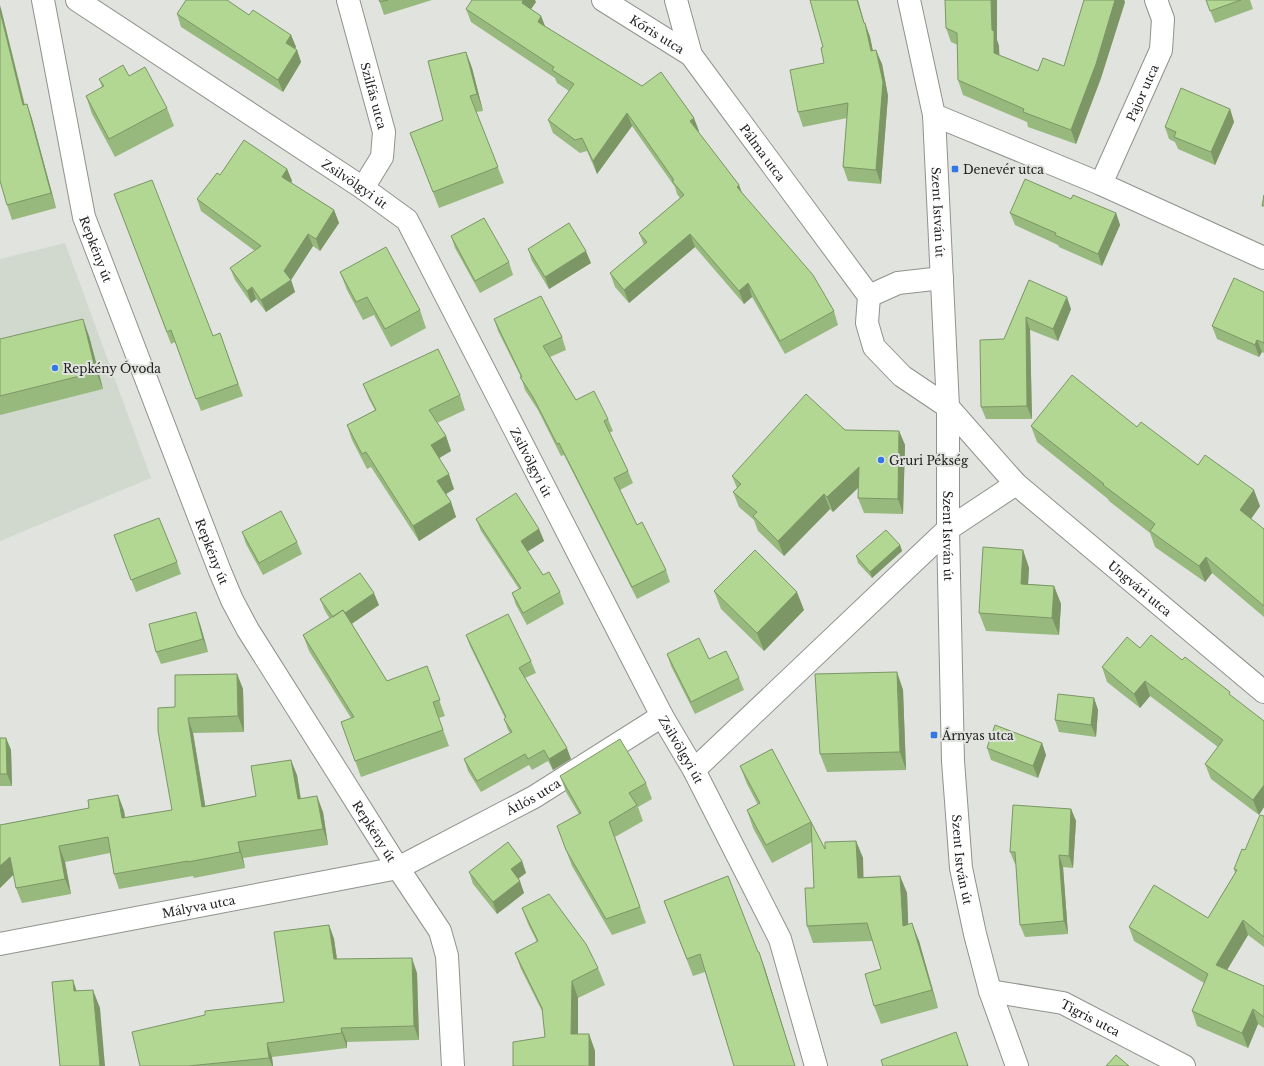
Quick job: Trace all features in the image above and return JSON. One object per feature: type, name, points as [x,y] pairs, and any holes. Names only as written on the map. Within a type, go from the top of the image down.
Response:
[{"type":"street","name":"Repkény út","points":[[43,0],[84,217],[219,569],[232,600],[248,630],[398,868],[440,931],[447,956],[453,1066]]},
{"type":"street","name":"Zsilvölgyi út","points":[[77,0],[363,188],[407,220],[662,716],[694,770],[780,939],[816,1066]]},
{"type":"street","name":"Szilfás utca","points":[[348,0],[384,132],[382,157],[363,188]]},
{"type":"street","name":"Kőris utca","points":[[603,0],[691,55]]},
{"type":"street","name":"Pálma utca","points":[[676,0],[691,55],[869,296]]},
{"type":"street","name":"Szent István út","points":[[909,0],[934,115],[948,407],[948,529],[953,761],[961,868],[975,934],[990,991],[1018,1066]]},
{"type":"street","name":"Pajor utca","points":[[1101,184],[1161,50],[1163,19],[1156,0]]},
{"type":"street","points":[[934,115],[1101,184],[1264,258]]},
{"type":"street","points":[[942,278],[898,283],[869,296],[867,323],[874,347],[902,376],[948,407]]},
{"type":"street","name":"Ungvári utca","points":[[948,407],[1016,484],[1264,692]]},
{"type":"street","points":[[694,770],[948,529],[1016,484]]},
{"type":"street","name":"Átlós utca","points":[[398,868],[534,797],[662,716]]},
{"type":"street","name":"Mályva utca","points":[[0,944],[398,868]]},
{"type":"street","name":"Tigris utca","points":[[990,991],[1063,1003],[1184,1066]]},
{"type":"shaded area","name":"Repkény Óvoda","points":[[65,243],[151,478],[0,541],[0,259]]},
{"type":"building","points":[[186,0],[227,0],[249,15],[253,10],[291,35],[286,43],[297,50],[278,80],[177,14]]},
{"type":"building","points":[[472,0],[523,0],[522,3],[541,16],[538,22],[642,86],[661,72],[694,118],[690,121],[739,185],[737,187],[813,275],[834,311],[780,341],[748,283],[739,291],[690,234],[624,290],[610,273],[647,242],[639,233],[684,195],[672,181],[674,180],[627,113],[593,161],[582,138],[575,140],[548,120],[574,84],[552,70],[554,67],[466,9]]},
{"type":"building","points":[[810,0],[857,0],[865,23],[871,51],[876,50],[883,82],[876,170],[843,167],[848,103],[798,112],[790,70],[824,63],[821,48],[823,47]]},
{"type":"building","points":[[945,0],[991,0],[992,30],[994,31],[994,53],[1038,71],[1043,58],[1064,66],[1084,0],[1115,0],[1096,64],[1071,130],[1023,112],[1024,109],[958,80],[957,33],[946,28]]},
{"type":"building","points":[[1206,0],[1241,0],[1210,11]]},
{"type":"building","points":[[0,11],[23,105],[27,104],[51,193],[7,205],[0,181]]},
{"type":"building","points":[[466,52],[477,94],[470,96],[498,167],[433,192],[410,133],[443,120],[428,61]]},
{"type":"building","points":[[123,65],[129,76],[145,67],[167,108],[109,139],[86,96],[104,86],[99,79]]},
{"type":"building","points":[[1181,88],[1230,109],[1211,152],[1174,137],[1176,132],[1165,127]]},
{"type":"building","points":[[244,140],[287,169],[282,177],[334,210],[316,239],[308,234],[284,271],[291,280],[261,300],[252,287],[247,291],[230,268],[261,246],[197,199],[217,173],[220,175]]},
{"type":"building","points":[[1025,179],[1071,199],[1073,195],[1116,213],[1098,254],[1055,235],[1056,233],[1010,213]]},
{"type":"building","points":[[152,180],[213,336],[220,333],[238,384],[196,399],[171,330],[167,332],[114,194]]},
{"type":"building","points":[[1264,195],[1264,206],[1262,206]]},
{"type":"building","points":[[484,218],[509,262],[475,281],[451,236]]},
{"type":"building","points":[[569,223],[586,251],[545,277],[528,249]]},
{"type":"building","points":[[386,247],[420,310],[385,329],[367,297],[356,302],[340,272]]},
{"type":"building","points":[[1234,278],[1264,292],[1264,343],[1257,340],[1255,345],[1212,326]]},
{"type":"building","points":[[1029,280],[1067,297],[1053,329],[1026,317],[1027,406],[981,407],[980,340],[1004,339]]},
{"type":"building","points":[[541,296],[562,337],[543,346],[576,400],[594,391],[608,419],[604,421],[628,471],[614,478],[637,525],[642,522],[666,570],[632,587],[559,443],[557,444],[533,397],[520,377],[522,377],[494,319]]},
{"type":"building","points":[[83,319],[96,372],[0,396],[0,339]]},
{"type":"building","points":[[438,349],[460,395],[429,410],[446,436],[431,445],[449,474],[437,481],[451,502],[413,526],[366,452],[362,454],[347,425],[376,410],[363,384]]},
{"type":"building","points":[[1072,375],[1137,427],[1141,422],[1198,465],[1205,455],[1254,490],[1240,510],[1264,529],[1264,606],[1206,557],[1199,566],[1150,531],[1155,524],[1103,485],[1104,484],[1031,426]]},
{"type":"building","points":[[806,394],[845,430],[899,431],[898,499],[858,498],[859,467],[827,497],[824,494],[778,541],[753,516],[757,512],[733,492],[741,484],[732,476]]},
{"type":"building","points":[[516,493],[539,529],[521,541],[543,575],[549,572],[560,592],[523,613],[512,593],[521,588],[476,519]]},
{"type":"building","points":[[281,511],[297,542],[259,563],[242,532]]},
{"type":"building","points":[[159,518],[177,562],[131,580],[114,535]]},
{"type":"building","points":[[886,530],[900,545],[870,572],[856,556]]},
{"type":"building","points":[[983,547],[1023,550],[1021,584],[1054,586],[1052,618],[979,613]]},
{"type":"building","points":[[755,550],[797,592],[757,633],[714,591]]},
{"type":"building","points":[[360,573],[374,593],[345,613],[343,610],[333,617],[320,599]]},
{"type":"building","points":[[343,610],[387,681],[427,666],[440,700],[433,702],[443,730],[355,761],[341,722],[354,717],[303,635]]},
{"type":"building","points":[[196,612],[203,639],[156,652],[149,624]]},
{"type":"building","points":[[508,614],[531,661],[519,668],[567,748],[549,759],[544,750],[528,759],[525,754],[477,781],[464,759],[512,732],[504,719],[506,717],[466,635]]},
{"type":"building","points":[[1151,635],[1182,660],[1185,657],[1264,721],[1264,785],[1253,800],[1205,764],[1223,740],[1145,681],[1134,694],[1102,667],[1127,637],[1140,648]]},
{"type":"building","points":[[699,638],[709,659],[726,651],[739,678],[691,702],[667,654]]},
{"type":"building","points":[[897,672],[900,752],[820,754],[815,674]]},
{"type":"building","points":[[237,674],[238,716],[188,718],[202,807],[256,796],[251,766],[291,760],[298,799],[317,796],[323,829],[238,842],[240,852],[114,874],[108,837],[59,846],[65,879],[16,888],[10,857],[0,866],[0,825],[89,808],[88,800],[118,795],[122,818],[172,810],[158,731],[158,708],[175,707],[175,675]]},
{"type":"building","points":[[1058,694],[1094,698],[1091,725],[1055,720]]},
{"type":"building","points":[[995,725],[1042,743],[1033,766],[987,748]]},
{"type":"building","points":[[0,738],[6,738],[7,774],[0,774]]},
{"type":"building","points":[[620,739],[646,783],[629,793],[637,805],[609,822],[640,907],[606,919],[566,850],[557,826],[581,813],[560,776]]},
{"type":"building","points":[[772,749],[811,822],[766,845],[747,810],[760,803],[740,766]]},
{"type":"building","points":[[1013,805],[1071,809],[1069,856],[1059,855],[1064,921],[1020,925],[1015,852],[1010,852]]},
{"type":"building","points":[[1260,815],[1264,816],[1264,937],[1243,920],[1216,965],[1264,986],[1264,1017],[1253,1009],[1242,1033],[1192,1011],[1208,974],[1129,927],[1154,885],[1208,918],[1237,870],[1234,869],[1242,849],[1245,850]]},
{"type":"building","points":[[811,822],[825,849],[825,842],[856,841],[858,878],[900,876],[903,926],[912,923],[932,990],[874,1006],[865,974],[881,969],[867,923],[807,926],[805,888],[814,888]]},
{"type":"building","points":[[508,842],[522,861],[511,869],[520,881],[493,902],[469,872]]},
{"type":"building","points":[[728,876],[759,952],[795,1066],[734,1066],[700,954],[687,959],[664,901]]},
{"type":"building","points":[[549,894],[586,944],[598,968],[572,981],[571,1034],[589,1034],[589,1066],[513,1066],[513,1042],[545,1037],[542,1008],[515,953],[538,941],[522,908]]},
{"type":"building","points":[[329,925],[334,959],[412,958],[414,1026],[341,1028],[342,1033],[267,1043],[269,1058],[188,1066],[140,1066],[132,1032],[205,1015],[205,1011],[284,1002],[274,932]]},
{"type":"building","points":[[73,980],[74,991],[93,990],[100,1066],[60,1066],[52,982]]},
{"type":"building","points":[[956,1032],[968,1066],[883,1066],[881,1060]]},
{"type":"building","points":[[1116,1055],[1129,1066],[1106,1066]]},
{"type":"place","name":"Denevér utca","points":[[955,169]]},
{"type":"place","name":"Repkény Óvoda","points":[[55,368]]},
{"type":"place","name":"Gruri Pékség","points":[[881,460]]},
{"type":"place","name":"Árnyas utca","points":[[934,735]]}]
